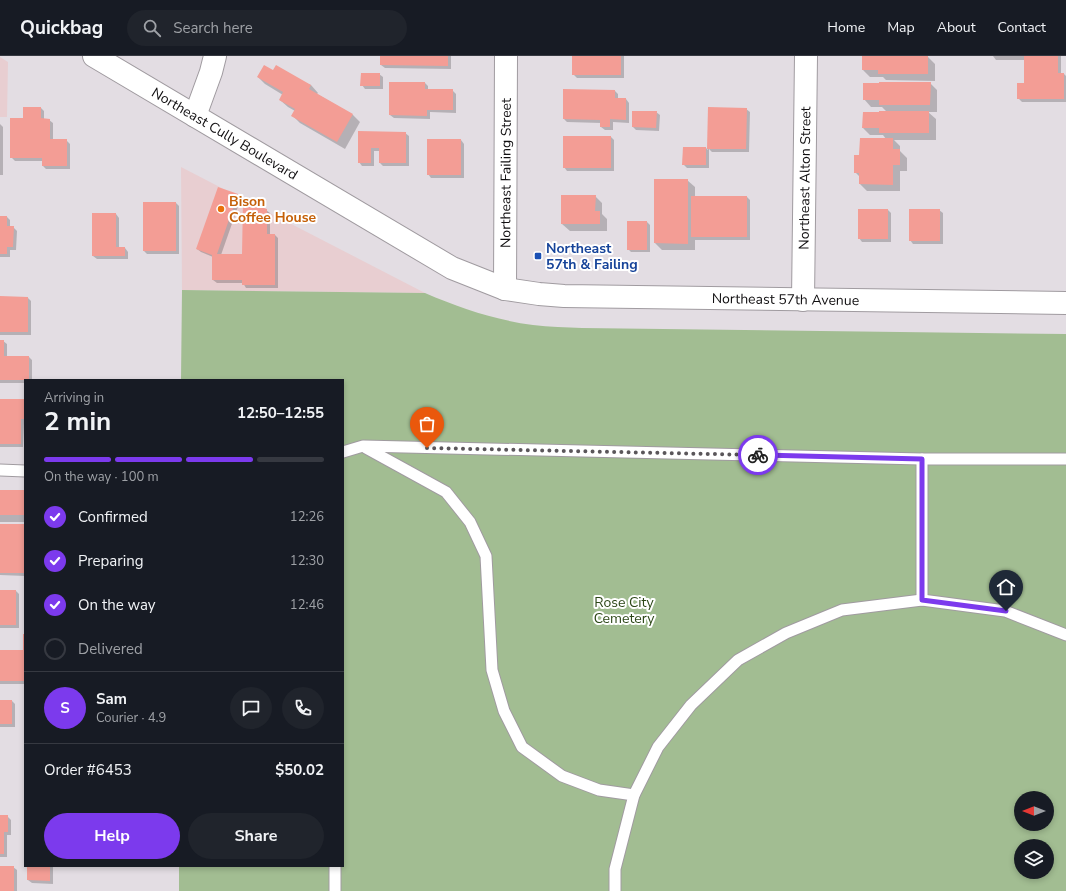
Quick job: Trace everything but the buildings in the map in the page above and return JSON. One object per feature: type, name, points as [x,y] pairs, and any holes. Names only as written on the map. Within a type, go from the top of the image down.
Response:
[{"type":"main road","name":"Northeast Cully Boulevard","points":[[94,56],[452,268],[505,289]]},
{"type":"main road","points":[[195,116],[211,72],[215,56]]},
{"type":"main road","name":"Northeast Failing Street","points":[[505,289],[506,56]]},
{"type":"main road","name":"Northeast Alton Street","points":[[803,300],[806,56]]},
{"type":"main road","name":"Northeast 57th Avenue","points":[[505,289],[564,296],[1066,303]]},
{"type":"lane","points":[[363,446],[446,492],[470,522],[486,556],[492,670],[504,711],[522,746],[562,776],[599,790],[634,795]]},
{"type":"lane","points":[[344,452],[363,446],[922,459],[1066,459]]},
{"type":"lane","points":[[922,459],[922,600]]},
{"type":"lane","points":[[0,470],[24,470]]},
{"type":"lane","points":[[615,891],[615,869],[634,795],[658,747],[691,705],[738,660],[786,633],[842,610],[922,600],[1006,611],[1066,635]]},
{"type":"lane","points":[[335,867],[335,891]]},
{"type":"shaded area","points":[[0,57],[8,62],[7,117],[0,117]]},
{"type":"shaded area","points":[[181,167],[425,293],[182,290]]},
{"type":"green space","name":"Rose City Cemetery","points":[[182,290],[425,293],[451,304],[491,317],[519,323],[558,327],[1066,334],[1066,891],[179,891],[179,867],[344,867],[344,379],[181,379]]},
{"type":"way so far","points":[[427,448],[758,455]]},
{"type":"place","name":"Bison Coffee House","points":[[221,209]]},
{"type":"place","name":"Northeast 57th & Failing","points":[[538,256]]},
{"type":"route","points":[[758,455],[922,459],[922,600],[1006,611]]}]
